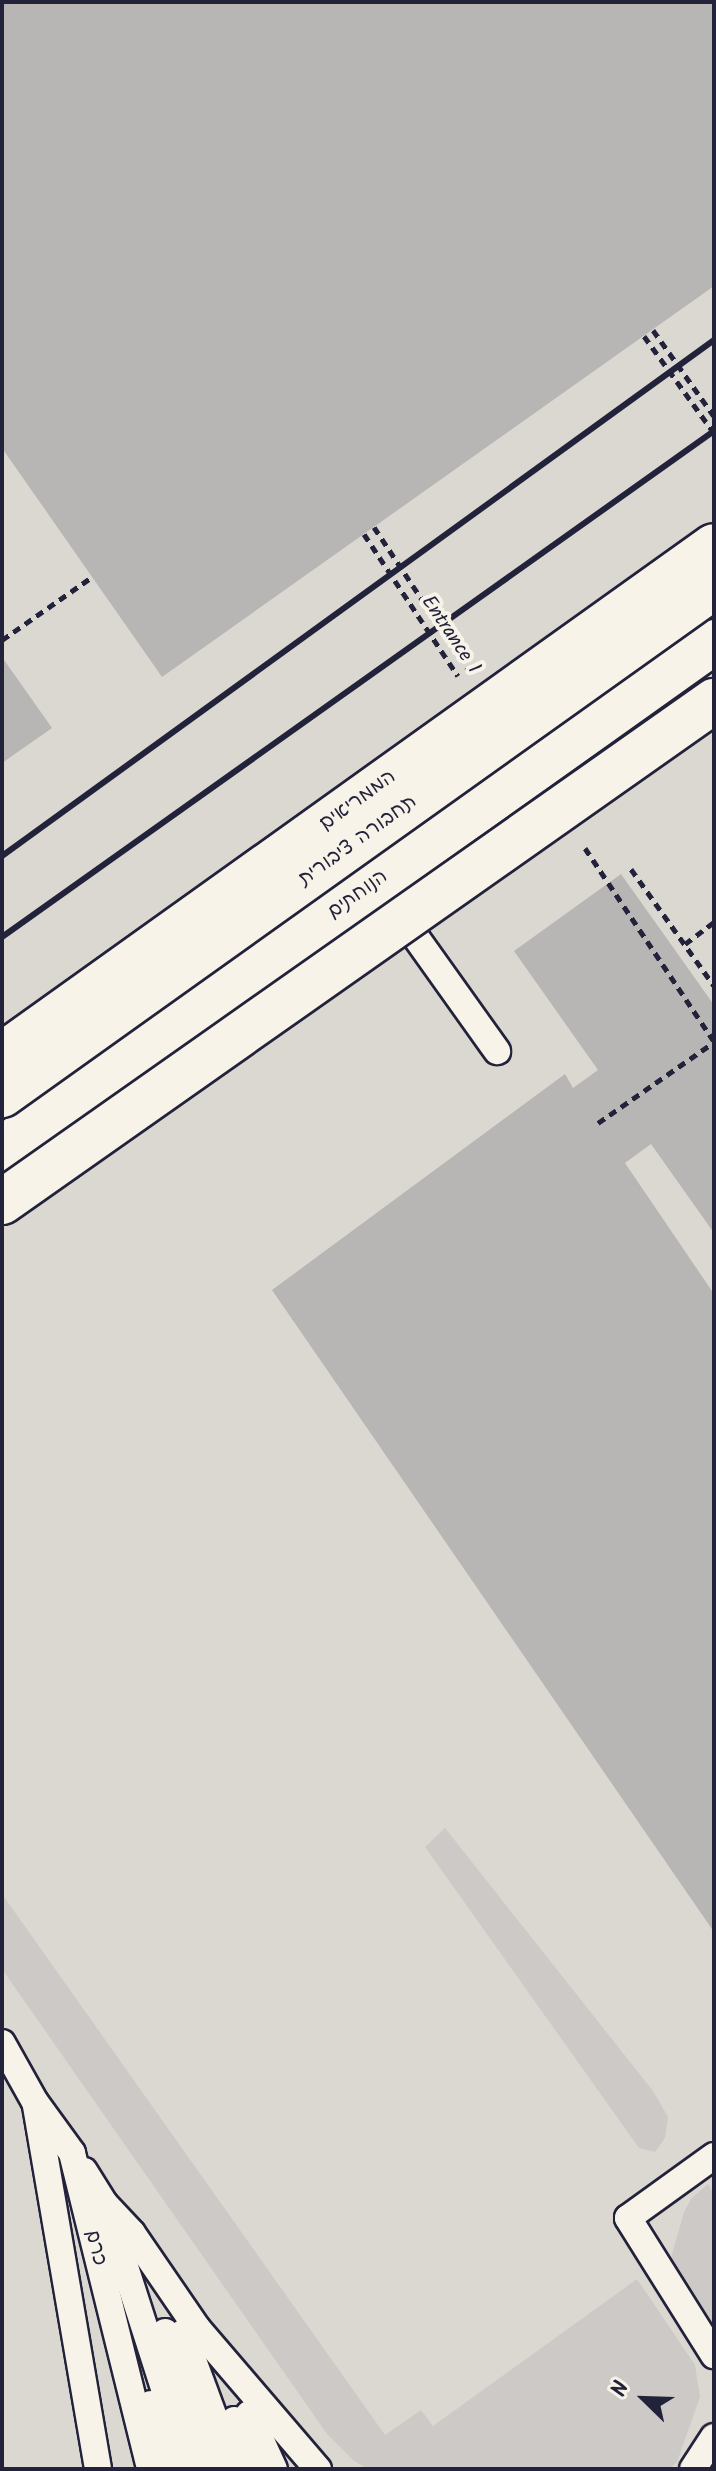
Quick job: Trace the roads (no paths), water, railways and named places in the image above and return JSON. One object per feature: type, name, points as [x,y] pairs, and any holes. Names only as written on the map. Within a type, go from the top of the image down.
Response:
[{"type":"street","points":[[2,1034],[714,521]]},
{"type":"street","name":"הממריאים","points":[[2,1055],[714,546]]},
{"type":"street","name":"תחבורה ציבורית","points":[[2,1095],[714,587]]},
{"type":"street","name":"הנוחתים","points":[[7,1150],[714,642]]},
{"type":"street","points":[[2,1202],[714,701]]},
{"type":"lane","points":[[377,882],[497,1051]]},
{"type":"lane","name":"כרם","points":[[2,2043],[35,2102],[72,2153],[150,2469]]},
{"type":"lane","points":[[35,2102],[98,2469]]},
{"type":"lane","points":[[72,2153],[104,2203],[132,2233],[197,2328],[318,2469]]},
{"type":"lane","points":[[72,2153],[103,2224],[171,2469]]},
{"type":"lane","points":[[714,2156],[628,2218],[714,2355]]},
{"type":"lane","points":[[104,2203],[190,2469]]},
{"type":"lane","points":[[132,2233],[211,2469]]},
{"type":"lane","points":[[165,2282],[233,2469]]},
{"type":"lane","points":[[197,2328],[253,2469]]},
{"type":"lane","points":[[229,2368],[274,2469]]},
{"type":"lane","points":[[258,2402],[295,2469]]},
{"type":"lane","points":[[693,2469],[714,2437]]},
{"type":"railway","points":[[2,856],[714,340]]},
{"type":"railway","points":[[2,937],[714,431]]}]
